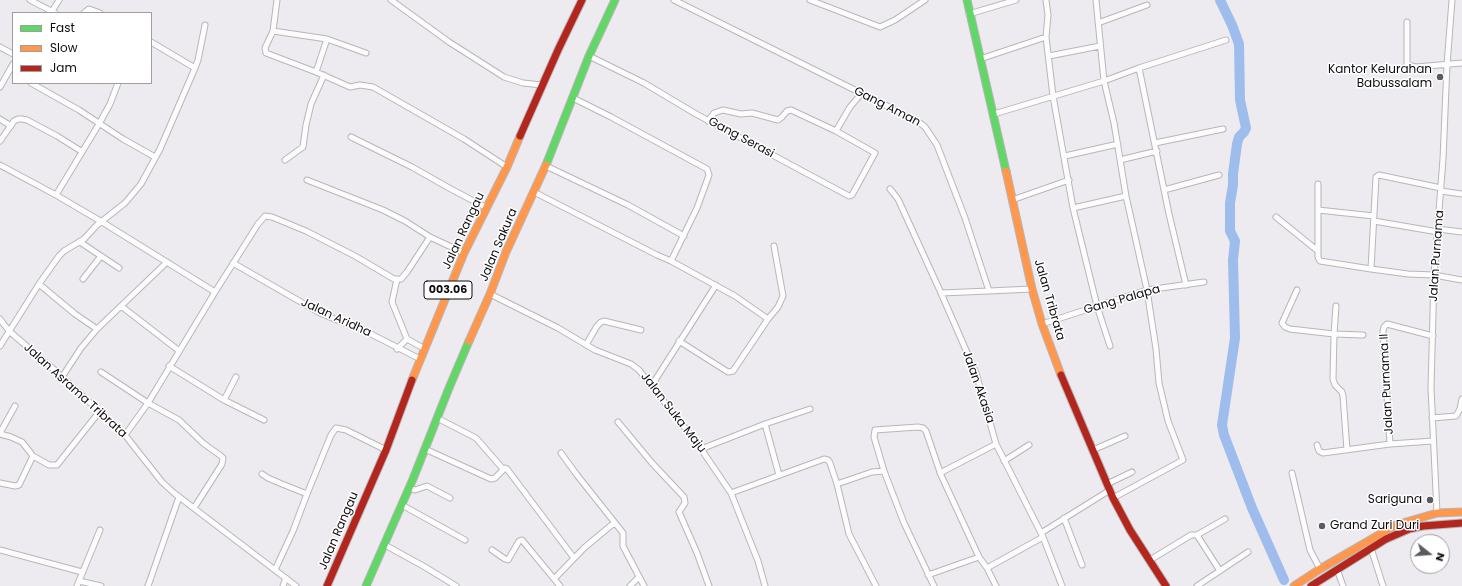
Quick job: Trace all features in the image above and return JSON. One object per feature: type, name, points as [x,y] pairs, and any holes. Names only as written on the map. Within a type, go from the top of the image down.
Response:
[{"type":"main road","name":"Jalan Rangau","points":[[327,586],[386,450],[420,359],[464,253],[507,167],[542,85],[582,0]]},
{"type":"main road","name":"Jalan Sakura","points":[[366,586],[410,488],[449,388],[490,294],[506,252],[546,166],[589,56],[615,0]]},
{"type":"main road","name":"Jalan Tribrata","points":[[967,0],[969,14],[994,114],[1032,289],[1042,324],[1070,398],[1114,498],[1130,530],[1166,586]]},
{"type":"main road","points":[[1311,586],[1337,569],[1347,558],[1396,525],[1437,513],[1462,512]]},
{"type":"main road","points":[[1294,586],[1320,569],[1371,548],[1386,539],[1409,529],[1423,526],[1461,525]]},
{"type":"street","points":[[30,0],[53,12],[60,0]]},
{"type":"street","points":[[277,0],[273,31],[265,48],[266,53],[324,75],[350,87],[360,85],[372,87],[471,144],[507,167]]},
{"type":"street","points":[[391,0],[449,42],[504,77],[523,83],[542,85]]},
{"type":"street","name":"Gang Aman","points":[[674,0],[920,123],[930,132],[965,218],[989,291]]},
{"type":"street","points":[[810,0],[880,27],[895,20],[925,0]]},
{"type":"street","points":[[969,14],[1016,0]]},
{"type":"street","points":[[1046,0],[1048,15],[1046,38],[1053,96],[1065,156],[1073,208],[1097,306],[1110,346]]},
{"type":"street","points":[[1096,0],[1104,81],[1114,123],[1126,196],[1147,290],[1156,349],[1159,383],[1168,421],[1183,460],[1114,498]]},
{"type":"street","name":"Jalan Purnama","points":[[1437,513],[1432,418],[1434,275],[1441,189],[1447,65],[1452,0]]},
{"type":"street","points":[[1098,23],[1148,5]]},
{"type":"street","points":[[85,12],[89,9],[97,12]]},
{"type":"street","points":[[1406,22],[1407,65],[1447,65],[1462,63]]},
{"type":"street","points":[[0,346],[38,284],[59,256],[64,251],[80,242],[125,203],[141,184],[155,157],[195,68],[205,25]]},
{"type":"street","points":[[273,31],[327,38],[366,53]]},
{"type":"street","points":[[316,72],[327,38]]},
{"type":"street","points":[[980,58],[1046,38]]},
{"type":"street","points":[[994,114],[1104,81],[1226,40]]},
{"type":"street","points":[[152,43],[195,68]]},
{"type":"street","points":[[1049,56],[1100,46]]},
{"type":"street","points":[[0,47],[12,53]]},
{"type":"street","name":"Gang Serasi","points":[[589,56],[644,83],[708,121],[848,196],[852,195],[875,153],[836,131]]},
{"type":"street","points":[[1139,68],[1164,190],[1186,284]]},
{"type":"street","points":[[0,87],[11,71]]},
{"type":"street","points":[[285,160],[303,148],[306,125],[312,104],[324,75]]},
{"type":"street","points":[[33,84],[79,110],[135,147],[155,157]]},
{"type":"street","points":[[56,195],[100,124],[115,94],[118,84]]},
{"type":"street","points":[[708,121],[714,113],[723,110],[741,114],[752,113],[778,120],[787,111],[791,110],[836,131],[847,112],[861,94]]},
{"type":"street","points":[[573,98],[611,116],[707,169],[709,172],[697,208],[671,261]]},
{"type":"street","points":[[0,119],[11,126]]},
{"type":"street","points":[[0,141],[18,119],[27,120],[82,151]]},
{"type":"street","points":[[1155,143],[1223,128]]},
{"type":"street","points":[[351,137],[412,167],[487,208]]},
{"type":"street","points":[[1065,156],[1118,144]]},
{"type":"street","points":[[1120,160],[1157,151]]},
{"type":"street","points":[[0,165],[102,222],[215,292]]},
{"type":"street","points":[[546,166],[628,205],[684,236]]},
{"type":"street","points":[[1164,190],[1219,175]]},
{"type":"street","points":[[1371,269],[1376,178],[1378,175],[1462,194]]},
{"type":"street","points":[[307,180],[383,210],[405,221],[430,237],[464,253]]},
{"type":"street","points":[[1012,200],[1069,180]]},
{"type":"street","points":[[1318,184],[1318,251],[1319,258],[1322,262],[1408,274],[1434,275],[1462,280]]},
{"type":"street","name":"Jalan Akasia","points":[[890,189],[898,199],[976,373],[996,444],[1042,535],[1062,586]]},
{"type":"street","points":[[534,192],[716,285],[768,318]]},
{"type":"street","points":[[1073,208],[1126,196]]},
{"type":"street","points":[[1318,210],[1438,230],[1462,232]]},
{"type":"street","points":[[125,435],[148,403],[178,350],[262,218],[269,216],[313,235],[356,256],[394,279],[400,279],[407,272],[430,237]]},
{"type":"street","points":[[1276,217],[1318,251]]},
{"type":"street","points":[[80,242],[119,268]]},
{"type":"street","points":[[679,341],[731,372],[768,318],[778,307],[783,296],[774,246]]},
{"type":"street","points":[[83,280],[101,256]]},
{"type":"street","points":[[62,377],[81,348],[97,329],[167,262]]},
{"type":"street","name":"Jalan Aridha","points":[[233,263],[320,313],[369,334],[420,359]]},
{"type":"street","points":[[397,279],[392,302],[407,339],[425,349]]},
{"type":"street","name":"Gang Palapa","points":[[1042,324],[1147,290],[1204,282]]},
{"type":"street","points":[[38,284],[97,329]]},
{"type":"street","points":[[652,385],[716,285]]},
{"type":"street","points":[[941,293],[1032,289]]},
{"type":"street","points":[[1297,290],[1282,321],[1283,325],[1290,329],[1304,331],[1363,335]]},
{"type":"street","name":"Jalan Suka Maju","points":[[490,294],[558,328],[586,345],[635,366],[652,385],[701,449],[731,493],[758,561],[765,586]]},
{"type":"street","points":[[121,306],[178,350]]},
{"type":"street","points":[[1336,306],[1333,379],[1335,385],[1342,392],[1343,396],[1347,450]]},
{"type":"street","name":"Jalan Asrama Tribrata","points":[[0,319],[9,331],[125,435],[162,482],[179,497],[296,586]]},
{"type":"street","points":[[586,345],[597,326],[604,321],[641,330]]},
{"type":"street","name":"Jalan Purnama II","points":[[1390,444],[1382,330],[1387,324],[1433,336]]},
{"type":"street","points":[[397,349],[407,339]]},
{"type":"street","points":[[169,366],[224,400],[264,420]]},
{"type":"street","points":[[101,372],[148,403],[179,420],[223,458],[222,464],[194,508]]},
{"type":"street","points":[[224,400],[236,377]]},
{"type":"street","points":[[1432,418],[1456,416],[1460,409],[1462,399]]},
{"type":"street","points":[[16,406],[0,433],[22,442],[33,456],[49,465],[54,466],[100,411]]},
{"type":"street","points":[[701,449],[765,424],[810,409]]},
{"type":"street","points":[[437,418],[476,438],[503,469],[507,469],[512,474],[574,558]]},
{"type":"street","points":[[618,422],[652,463],[684,497],[685,503],[679,512],[697,553],[708,586]]},
{"type":"street","points":[[765,424],[779,474]]},
{"type":"street","points":[[934,586],[904,524],[884,472],[874,437],[876,430],[918,426],[926,431],[940,473],[979,557],[987,568],[996,586]]},
{"type":"street","points":[[275,570],[331,435],[336,428],[346,430],[386,450]]},
{"type":"street","points":[[1092,450],[1124,436]]},
{"type":"street","points":[[1316,445],[1322,453],[1390,444],[1433,441]]},
{"type":"street","points":[[940,473],[996,444]]},
{"type":"street","points":[[1004,461],[1029,445]]},
{"type":"street","points":[[425,449],[491,479],[495,478],[503,469]]},
{"type":"street","points":[[561,453],[623,533],[623,546],[644,586]]},
{"type":"street","points":[[0,483],[15,486],[19,485],[33,456]]},
{"type":"street","points":[[731,493],[825,458],[830,463],[849,534],[876,586]]},
{"type":"street","points":[[836,484],[872,472],[884,472]]},
{"type":"street","points":[[987,568],[1042,535],[1064,518],[1132,472]]},
{"type":"street","points":[[1292,473],[1310,550],[1320,569]]},
{"type":"street","points":[[262,474],[268,478],[307,494]]},
{"type":"street","points":[[410,488],[415,490],[427,486],[450,498]]},
{"type":"street","points":[[149,586],[179,497]]},
{"type":"street","points":[[402,505],[465,540]]},
{"type":"street","points":[[1064,518],[1082,565]]},
{"type":"street","points":[[1150,560],[1191,535],[1197,535],[1225,519]]},
{"type":"street","points":[[554,579],[584,548],[614,523]]},
{"type":"street","points":[[100,530],[78,583],[101,586]]},
{"type":"street","points":[[1197,535],[1220,571]]},
{"type":"street","points":[[492,550],[508,560],[519,541],[522,540],[560,586]]},
{"type":"street","points":[[385,544],[456,586]]},
{"type":"street","points":[[1371,548],[1383,586]]},
{"type":"street","points":[[0,550],[82,572]]},
{"type":"street","points":[[1197,586],[1248,552]]},
{"type":"street","points":[[928,575],[979,557]]},
{"type":"street","points":[[1337,569],[1343,586]]},
{"type":"street","points":[[630,586],[639,577]]},
{"type":"street","points":[[283,586],[286,578]]},
{"type":"waterway","points":[[1220,0],[1239,44],[1240,100],[1246,128],[1239,137],[1237,144],[1230,203],[1230,231],[1235,241],[1233,260],[1235,338],[1222,425],[1224,435],[1252,508],[1284,580]]},
{"type":"traffic: fast","points":[[546,165],[589,56],[615,0]]},
{"type":"traffic: fast","points":[[967,0],[1006,171]]},
{"type":"traffic: fast","points":[[366,586],[413,479],[469,341]]},
{"type":"traffic: slow","points":[[412,380],[464,253],[507,167],[520,136]]},
{"type":"traffic: slow","points":[[469,341],[490,294],[506,252],[546,165]]},
{"type":"traffic: slow","points":[[1006,171],[1032,289],[1042,324],[1061,375]]},
{"type":"traffic: slow","points":[[1294,586],[1320,569],[1396,525],[1437,513],[1462,512]]},
{"type":"traffic: jam","points":[[520,136],[582,0]]},
{"type":"traffic: jam","points":[[1061,375],[1113,498],[1130,530],[1166,586]]},
{"type":"traffic: jam","points":[[327,586],[386,450],[412,380]]},
{"type":"traffic: jam","points":[[1311,586],[1386,539],[1409,529],[1423,526],[1462,523]]},
{"type":"place","name":"Kantor Kelurahan Babussalam","points":[[1440,77]]},
{"type":"place","name":"Sariguna","points":[[1430,500]]},
{"type":"place","name":"Grand Zuri Duri","points":[[1322,526]]}]
